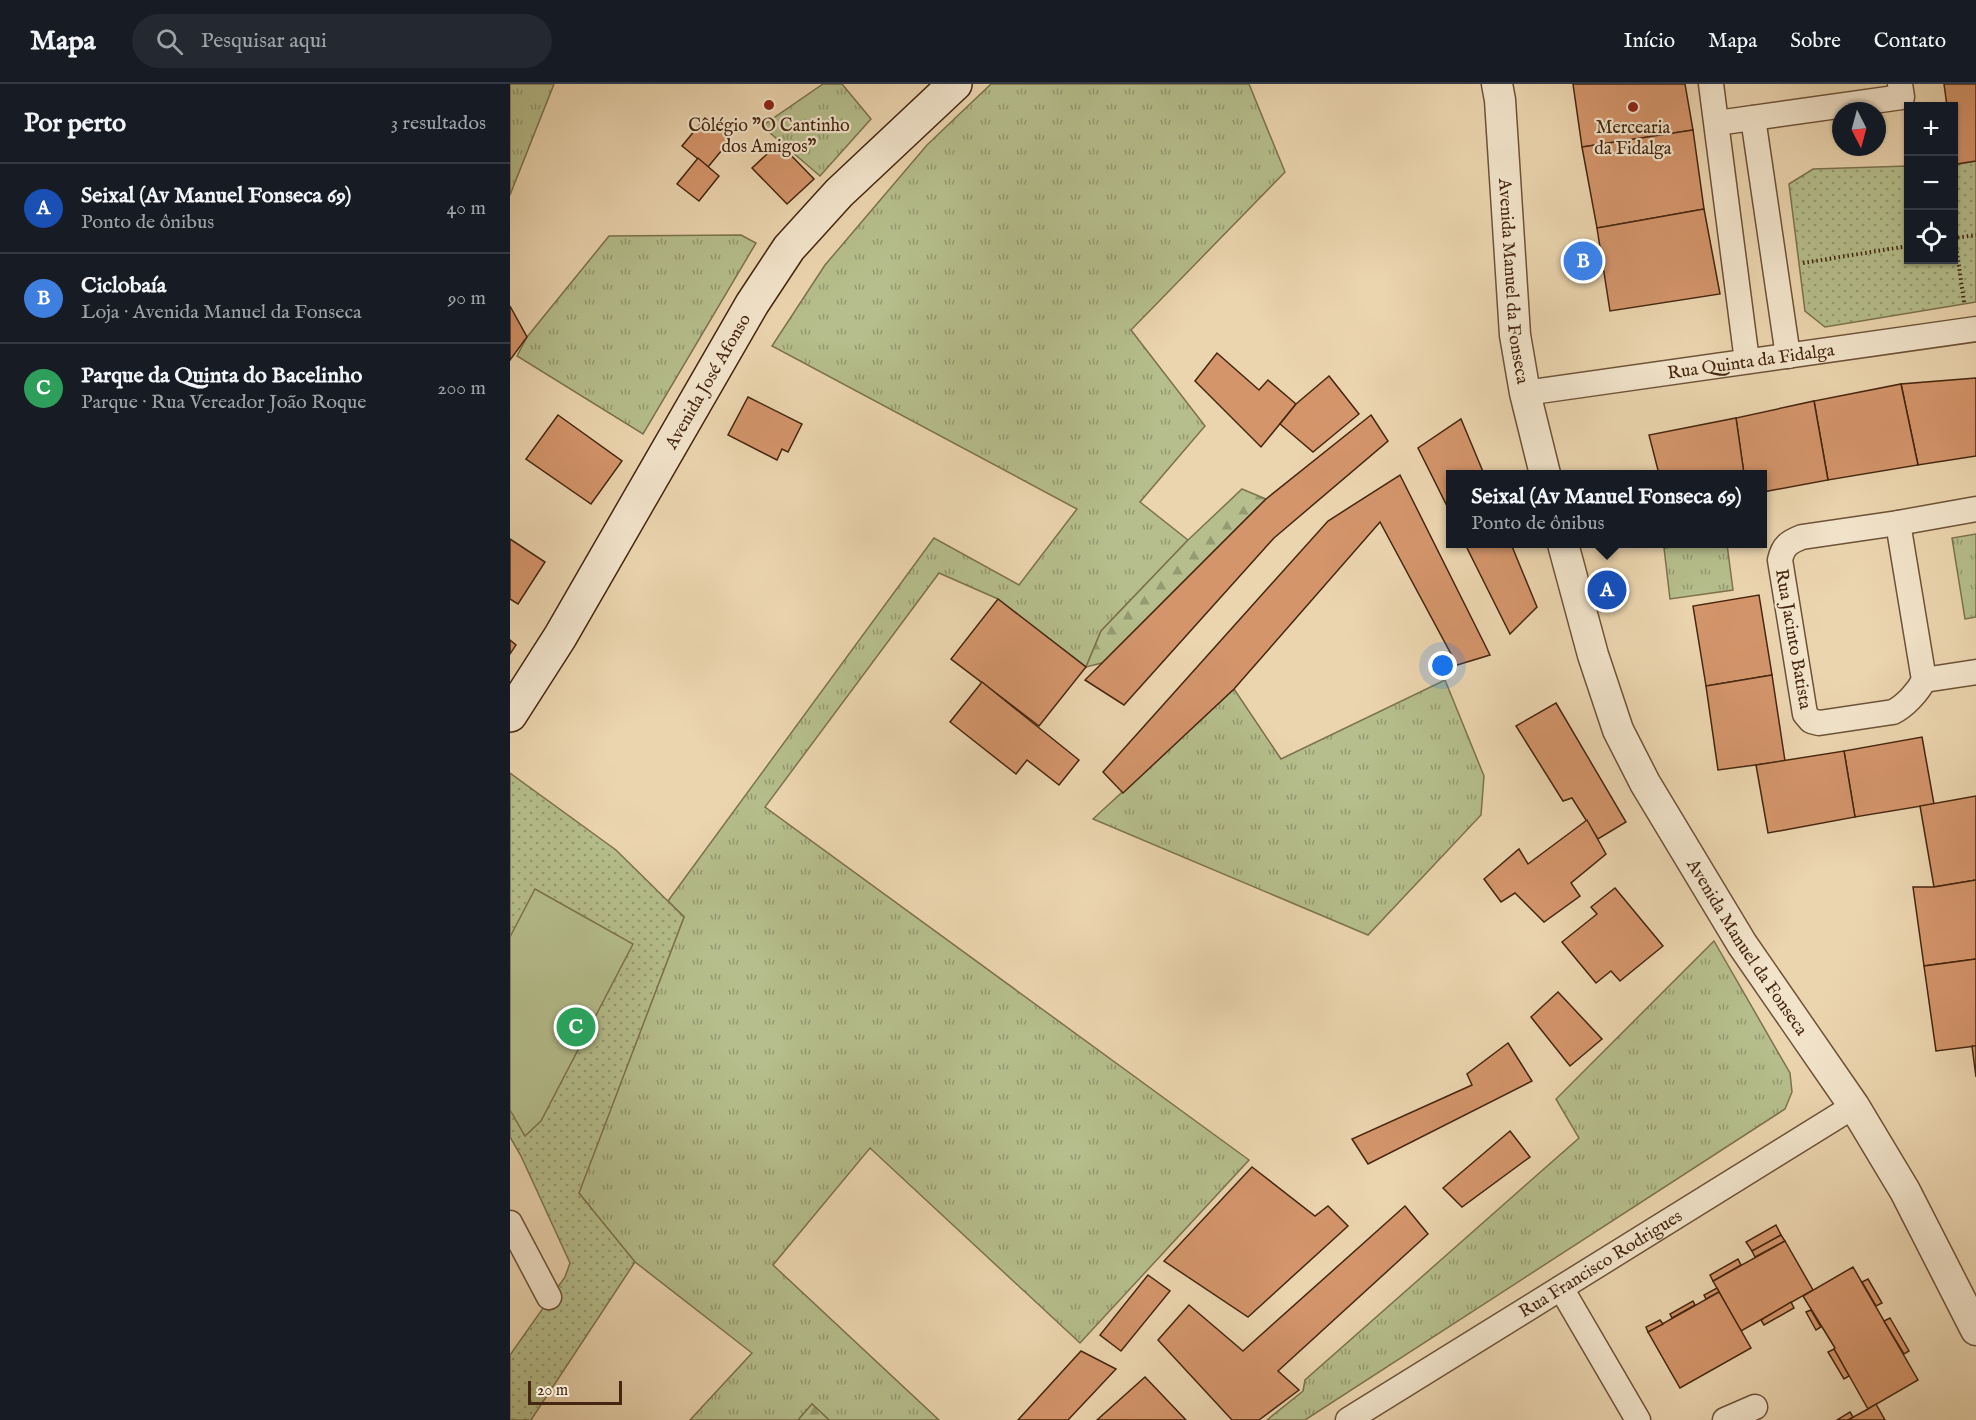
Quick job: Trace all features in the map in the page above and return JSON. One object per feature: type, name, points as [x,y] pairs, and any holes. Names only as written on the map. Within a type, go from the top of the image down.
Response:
[{"type":"main road","name":"Avenida José Afonso","points":[[510,714],[560,637],[752,304],[789,248],[839,193],[955,84]]},
{"type":"street","name":"Avenida Manuel da Fonseca","points":[[1497,84],[1500,100],[1512,298],[1525,393],[1544,470]]},
{"type":"street","points":[[1712,84],[1747,361]]},
{"type":"street","points":[[1717,123],[1902,97],[1900,84]]},
{"type":"street","points":[[1754,118],[1788,356]]},
{"type":"street","name":"Rua Quinta da Fidalga","points":[[1525,393],[1972,329]]},
{"type":"street","name":"Rua Jacinto Batista","points":[[1924,680],[1920,687],[1893,712],[1820,723],[1811,721],[1805,714],[1780,560],[1784,547],[1802,537],[1976,509]]},
{"type":"street","points":[[1898,522],[1924,680],[1976,672]]},
{"type":"street","name":"Avenida Manuel da Fonseca","points":[[1564,548],[1593,655],[1618,730],[1645,783],[1742,944],[1854,1106],[1905,1191],[1976,1330]]},
{"type":"street","name":"Rua Francisco Rodrigues","points":[[1348,1420],[1854,1106]]},
{"type":"street","points":[[510,1222],[549,1297]]},
{"type":"street","points":[[1561,1288],[1638,1420]]},
{"type":"street","points":[[1725,1420],[1755,1407]]},
{"type":"path","points":[[1958,237],[1976,235]]},
{"type":"path","points":[[1774,267],[1904,247]]},
{"type":"path","points":[[1958,257],[1972,329]]},
{"type":"green space","points":[[510,84],[554,84],[510,195]]},
{"type":"green space","points":[[823,84],[842,84],[871,119],[820,176],[762,126]]},
{"type":"green space","points":[[991,84],[1249,84],[1285,172],[1131,330],[1205,426],[1140,502],[1188,540],[1101,631],[1086,667],[998,599],[939,573],[765,807],[1249,1160],[1080,1343],[870,1148],[773,1265],[939,1420],[829,1420],[812,1404],[798,1420],[690,1420],[752,1353],[635,1262],[578,1193],[684,917],[668,901],[934,538],[1019,585],[1077,509],[772,346],[825,265],[927,145]]},
{"type":"green space","points":[[1976,161],[1976,302],[1825,327],[1805,311],[1789,184],[1813,169],[1904,166],[1904,264],[1958,264],[1958,164]]},
{"type":"green space","points":[[741,235],[756,243],[643,434],[517,356],[527,337],[609,236]]},
{"type":"green space","points":[[1242,489],[1266,499],[1102,663],[1086,667],[1101,631],[1188,540]]},
{"type":"green space","points":[[1976,534],[1976,617],[1965,619],[1952,538]]},
{"type":"green space","points":[[1664,548],[1728,548],[1733,590],[1670,599]]},
{"type":"green space","points":[[1445,680],[1484,776],[1481,815],[1368,935],[1093,819],[1234,689],[1281,759]]},
{"type":"green space","points":[[510,773],[616,850],[684,917],[579,1193],[635,1262],[531,1420],[510,1420],[510,1355],[565,1277],[570,1263],[510,1137]]},
{"type":"green space","points":[[535,889],[633,944],[541,1121],[525,1136],[510,1110],[510,937]]},
{"type":"green space","points":[[1714,941],[1790,1073],[1792,1092],[1785,1109],[1305,1420],[1267,1420],[1303,1391],[1305,1380],[1579,1138],[1556,1099]]},
{"type":"green space","points":[[812,1404],[829,1420],[798,1420]]},
{"type":"building","name":"Mercearia da Fidalga","points":[[1573,84],[1685,84],[1693,130],[1582,147]]},
{"type":"building","points":[[1944,84],[1976,84],[1976,161],[1958,164],[1958,102],[1946,102]]},
{"type":"building","points":[[705,118],[731,139],[708,167],[682,146]]},
{"type":"building","points":[[1693,130],[1704,209],[1597,228],[1582,147]]},
{"type":"building","points":[[779,143],[814,179],[787,204],[752,168]]},
{"type":"building","points":[[698,158],[719,176],[699,201],[677,184]]},
{"type":"building","points":[[1704,209],[1720,294],[1610,311],[1597,228]]},
{"type":"building","points":[[510,306],[527,337],[510,360]]},
{"type":"building","points":[[1217,353],[1259,390],[1268,380],[1296,404],[1261,447],[1195,381]]},
{"type":"building","points":[[1329,376],[1359,414],[1313,452],[1280,424],[1296,404]]},
{"type":"building","points":[[1976,378],[1976,456],[1918,465],[1901,384]]},
{"type":"building","points":[[1901,384],[1918,465],[1828,480],[1814,401]]},
{"type":"building","points":[[748,397],[802,424],[788,452],[782,449],[777,460],[728,435]]},
{"type":"building","points":[[1814,401],[1828,480],[1767,491],[1767,470],[1743,470],[1736,418]]},
{"type":"building","points":[[558,415],[622,461],[591,504],[526,459]]},
{"type":"building","points":[[1371,415],[1388,441],[1274,538],[1124,705],[1085,680],[1266,499]]},
{"type":"building","points":[[1736,418],[1743,470],[1658,470],[1649,435]]},
{"type":"building","points":[[1461,419],[1482,470],[1446,470],[1446,504],[1418,448]]},
{"type":"building","points":[[1400,475],[1490,655],[1457,665],[1380,522],[1234,689],[1123,793],[1103,772],[1328,521]]},
{"type":"building","points":[[510,539],[545,562],[518,604],[510,599]]},
{"type":"building","points":[[1467,548],[1513,548],[1537,607],[1510,634]]},
{"type":"building","points":[[1759,595],[1772,675],[1706,686],[1693,606]]},
{"type":"building","points":[[998,599],[1086,667],[1039,726],[951,659]]},
{"type":"building","points":[[510,640],[516,645],[510,654]]},
{"type":"building","points":[[1772,675],[1785,761],[1718,770],[1706,686]]},
{"type":"building","points":[[982,682],[1079,760],[1059,785],[1027,760],[1016,774],[950,722]]},
{"type":"building","points":[[1556,703],[1626,822],[1598,839],[1572,798],[1563,801],[1516,726]]},
{"type":"building","points":[[1922,737],[1934,804],[1855,817],[1844,751]]},
{"type":"building","points":[[1844,751],[1855,817],[1768,833],[1756,765]]},
{"type":"building","points":[[1976,796],[1976,880],[1934,887],[1920,806]]},
{"type":"building","points":[[1587,820],[1606,854],[1571,883],[1580,896],[1544,922],[1515,893],[1501,902],[1484,879],[1519,849],[1528,864]]},
{"type":"building","points":[[1976,880],[1976,959],[1924,966],[1913,887],[1934,887]]},
{"type":"building","points":[[1615,888],[1663,946],[1620,981],[1611,971],[1596,983],[1562,942],[1597,914],[1591,907]]},
{"type":"building","points":[[1976,959],[1976,1046],[1936,1051],[1924,966]]},
{"type":"building","points":[[1558,992],[1602,1039],[1570,1066],[1531,1017]]},
{"type":"building","points":[[1508,1043],[1532,1081],[1368,1164],[1352,1139],[1472,1085],[1467,1074]]},
{"type":"building","points":[[1972,1046],[1976,1046],[1976,1077]]},
{"type":"building","points":[[1510,1131],[1530,1157],[1462,1207],[1443,1188]]},
{"type":"building","points":[[1252,1167],[1315,1216],[1328,1206],[1348,1226],[1248,1317],[1164,1261]]},
{"type":"building","points":[[1405,1206],[1428,1234],[1278,1371],[1299,1390],[1259,1420],[1232,1420],[1158,1340],[1189,1305],[1243,1351]]},
{"type":"building","points":[[1776,1225],[1781,1235],[1752,1251],[1746,1242]]},
{"type":"building","points":[[1781,1235],[1785,1241],[1755,1257],[1752,1251]]},
{"type":"building","points":[[1785,1241],[1813,1290],[1741,1331],[1713,1281]]},
{"type":"building","points":[[1738,1259],[1741,1265],[1713,1281],[1710,1275]]},
{"type":"building","points":[[1853,1267],[1918,1380],[1868,1409],[1835,1348],[1803,1296]]},
{"type":"building","points":[[1148,1275],[1170,1291],[1121,1351],[1100,1335]]},
{"type":"building","points":[[1868,1279],[1882,1303],[1876,1306],[1862,1282]]},
{"type":"building","points":[[1717,1288],[1719,1292],[1706,1299],[1704,1295]]},
{"type":"building","points":[[1719,1292],[1751,1348],[1680,1388],[1648,1332]]},
{"type":"building","points":[[1693,1301],[1695,1305],[1672,1318],[1670,1314]]},
{"type":"building","points":[[1791,1302],[1794,1308],[1764,1325],[1761,1320]]},
{"type":"building","points":[[1811,1310],[1821,1327],[1816,1330],[1806,1312]]},
{"type":"building","points":[[1890,1318],[1909,1351],[1904,1354],[1884,1321]]},
{"type":"building","points":[[1660,1320],[1663,1324],[1648,1332],[1646,1327]]},
{"type":"building","points":[[1834,1349],[1849,1376],[1844,1379],[1828,1352]]},
{"type":"building","points":[[1081,1351],[1116,1369],[1068,1420],[1018,1420]]},
{"type":"building","points":[[1145,1377],[1186,1420],[1097,1420]]},
{"type":"building","points":[[1876,1404],[1885,1420],[1848,1420],[1868,1409]]},
{"type":"building","points":[[1850,1412],[1853,1417],[1848,1420],[1837,1420]]},
{"type":"place","name":"Colégio \"O Cantinho dos Amigos\"","points":[[769,105]]},
{"type":"place","name":"Mercearia da Fidalga","points":[[1633,107]]},
{"type":"place","name":"Ciclobaía","points":[[1583,261]]},
{"type":"place","name":"Seixal (Av Manuel Fonseca 69)","points":[[1607,590]]},
{"type":"place","name":"Parque da Quinta do Bacelinho","points":[[576,1027]]}]
